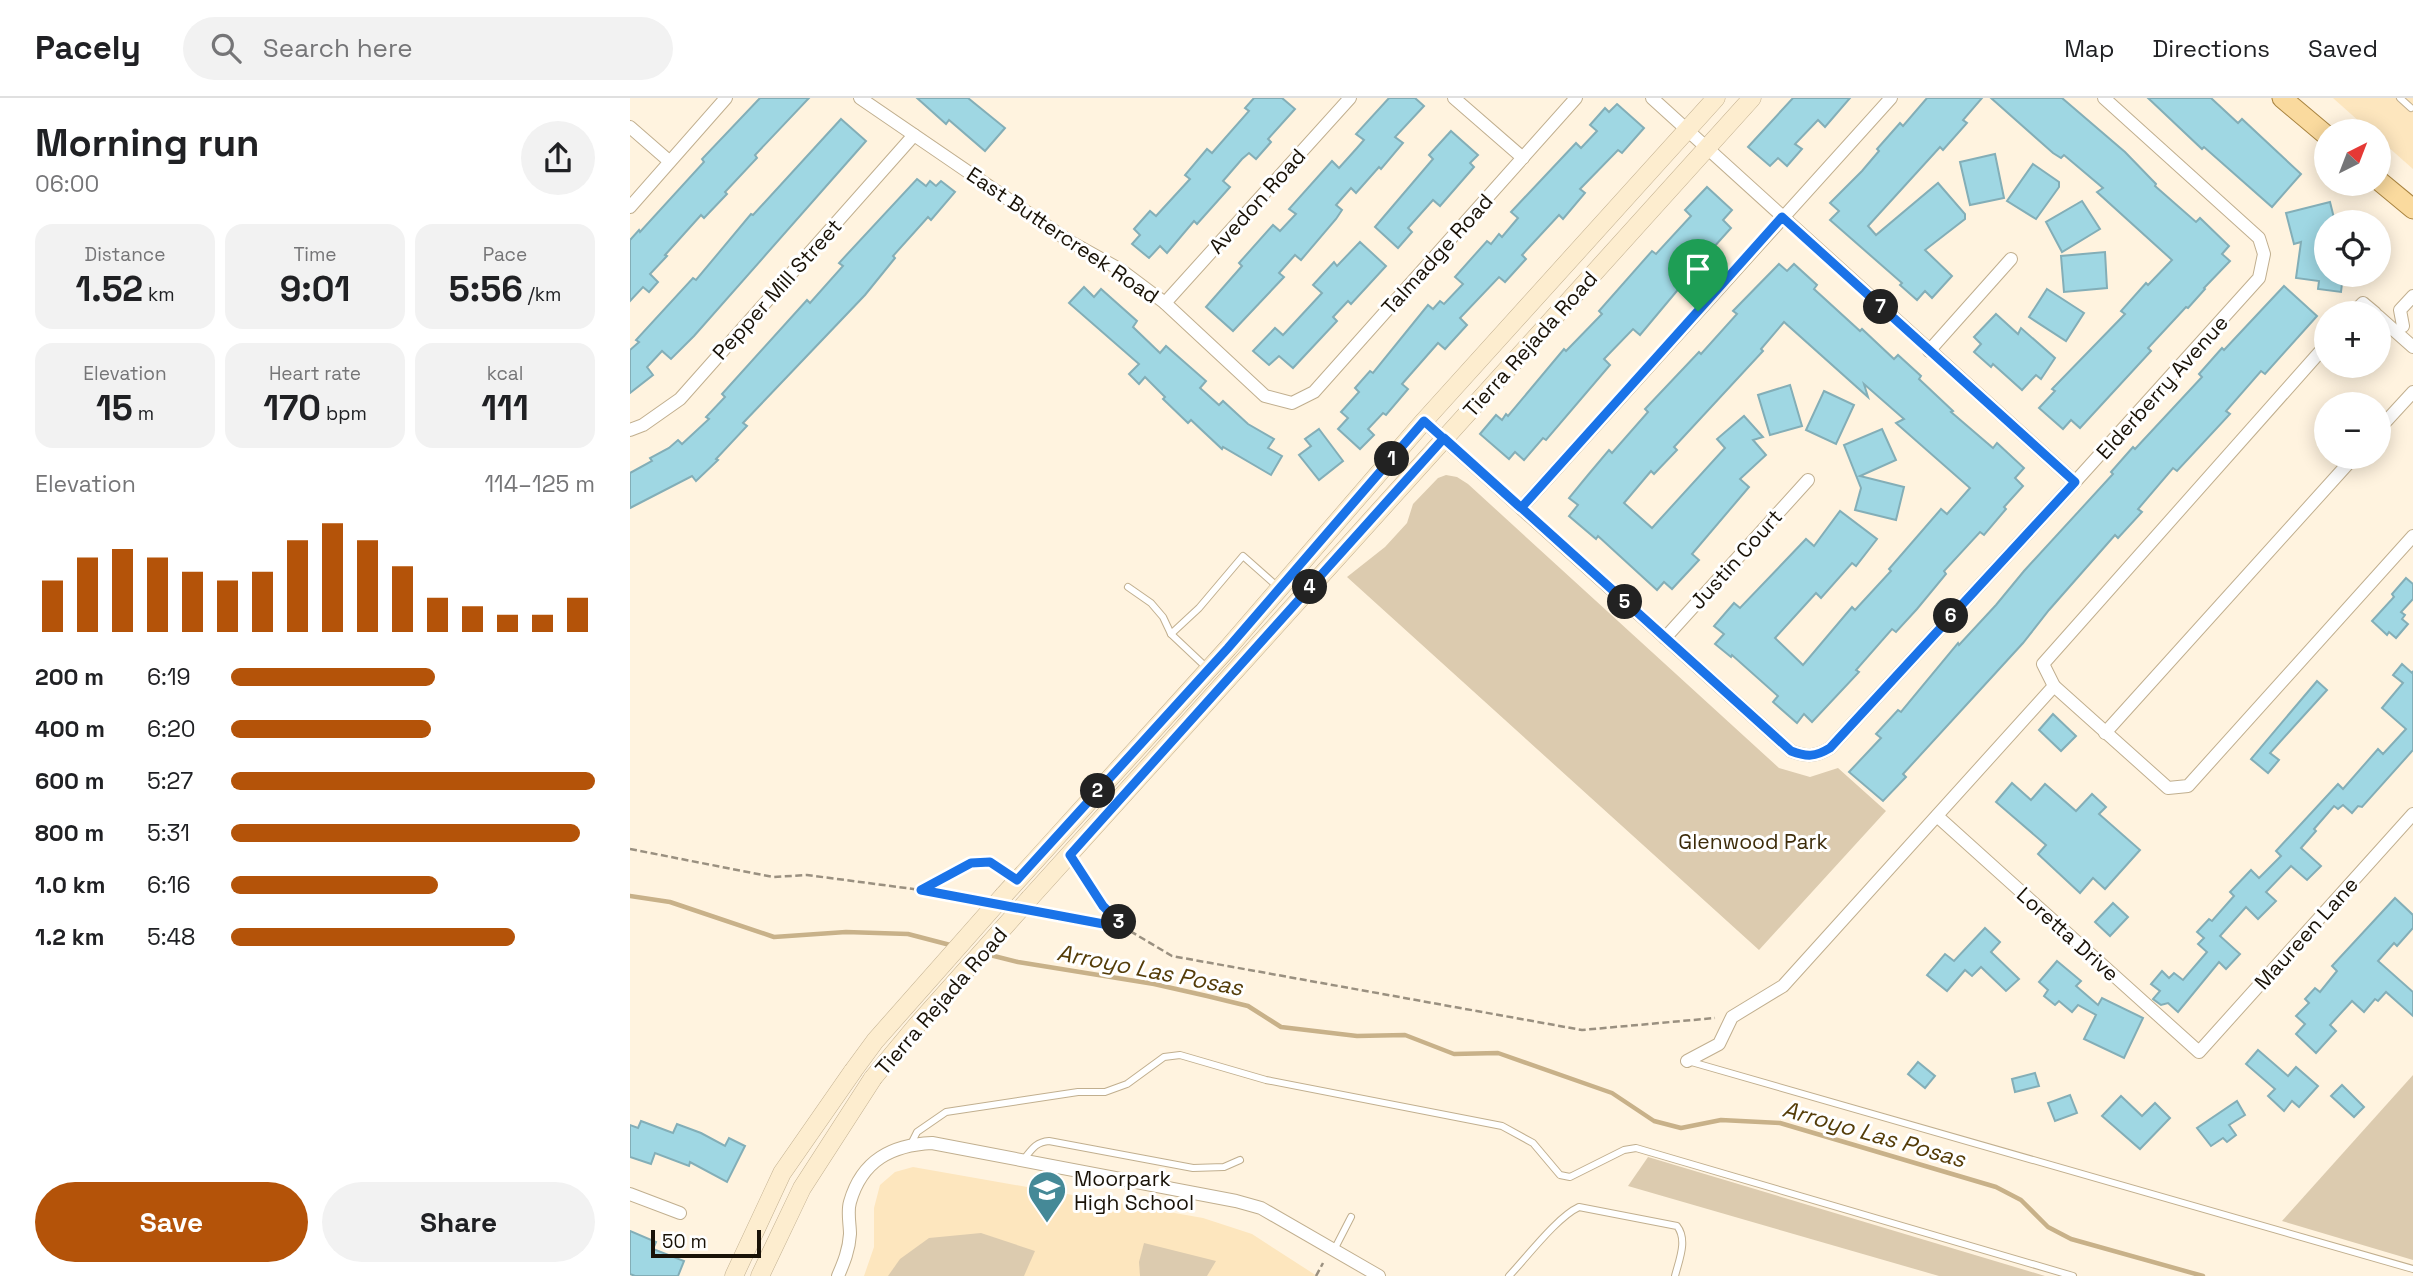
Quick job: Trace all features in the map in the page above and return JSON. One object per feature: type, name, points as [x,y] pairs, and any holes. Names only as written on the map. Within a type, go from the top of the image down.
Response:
[{"type":"main road","name":"Tierra Rejada Road","points":[[734,1276],[782,1172],[875,1041],[996,898],[1017,880],[1209,670],[1424,421],[1716,98]]},
{"type":"main road","name":"Tierra Rejada Road","points":[[760,1276],[802,1188],[873,1078],[917,1025],[1030,904],[1070,855],[1752,98]]},
{"type":"main road","points":[[2282,98],[2314,125]]},
{"type":"main road","points":[[2391,191],[2413,209]]},
{"type":"street","points":[[630,207],[726,98]]},
{"type":"street","name":"East Buttercreek Road","points":[[860,98],[1069,241],[1121,270],[1165,303],[1265,396],[1292,403]]},
{"type":"street","name":"Avedon Road","points":[[1165,303],[1350,98]]},
{"type":"street","points":[[1454,98],[1522,158]]},
{"type":"street","name":"Talmadge Road","points":[[1292,403],[1314,392],[1576,98]]},
{"type":"street","points":[[1652,98],[2075,482]]},
{"type":"street","points":[[1521,508],[1891,98]]},
{"type":"street","name":"Elderberry Avenue","points":[[1665,638],[1791,751],[1805,756],[1816,756],[1830,748],[2255,285],[2263,266],[2264,254],[2259,238],[2104,98]]},
{"type":"street","points":[[630,127],[670,161]]},
{"type":"street","name":"Pepper Mill Street","points":[[630,430],[643,425],[680,398],[914,135]]},
{"type":"street","points":[[1929,351],[2011,259]]},
{"type":"street","points":[[2413,296],[2400,310],[2404,328],[2413,347]]},
{"type":"street","points":[[2314,359],[2043,664],[2054,686],[2168,788],[2188,786],[2413,536]]},
{"type":"street","points":[[2391,416],[2413,392]]},
{"type":"street","points":[[1424,421],[1665,638]]},
{"type":"street","points":[[2105,733],[2343,469]]},
{"type":"street","name":"Justin Court","points":[[1665,638],[1808,480]]},
{"type":"street","points":[[1687,1061],[1719,1044],[1732,1017],[1783,986],[2054,686]]},
{"type":"street","name":"Maureen Lane","points":[[2199,1052],[2413,814]]},
{"type":"street","name":"Loretta Drive","points":[[1937,816],[2199,1052]]},
{"type":"street","points":[[838,1276],[848,1253],[849,1204],[857,1185],[870,1166],[887,1152],[911,1144],[932,1143],[1261,1208],[1379,1276]]},
{"type":"street","points":[[630,1194],[680,1213]]},
{"type":"lane","points":[[2400,98],[2412,108]]},
{"type":"lane","points":[[1171,634],[1199,608],[1243,556],[1280,588]]},
{"type":"lane","points":[[1128,587],[1151,603],[1163,617],[1171,634],[1209,670]]},
{"type":"lane","points":[[911,1144],[917,1132],[946,1112],[1078,1092],[1105,1092],[1127,1084],[1164,1057],[1180,1055],[1266,1080],[1502,1126],[1533,1143],[1560,1175],[1570,1177],[1623,1150],[1636,1148],[2073,1276]]},
{"type":"lane","points":[[1687,1061],[2413,1269]]},
{"type":"lane","points":[[1022,1160],[1040,1142],[1049,1141],[1193,1168],[1224,1167],[1240,1160]]},
{"type":"lane","points":[[1509,1276],[1559,1222],[1579,1207],[1677,1226],[1683,1241],[1675,1276]]},
{"type":"lane","points":[[1334,1250],[1351,1217]]},
{"type":"path","points":[[630,849],[773,877],[807,876],[996,898]]},
{"type":"path","points":[[1070,855],[1103,906],[1125,928],[1172,956],[1582,1030],[1732,1017]]},
{"type":"path","points":[[921,890],[971,863],[990,862],[1017,880]]},
{"type":"path","points":[[1030,904],[1125,928]]},
{"type":"path","points":[[1316,1276],[1323,1262]]},
{"type":"shaded area","points":[[2333,98],[2413,98],[2413,169],[2391,150],[2391,119],[2357,119]]},
{"type":"shaded area","name":"Moorpark High School","points":[[913,1167],[1203,1218],[1252,1234],[1317,1276],[864,1276],[874,1247],[874,1208],[880,1185],[895,1172]]},
{"type":"green space","name":"Glenwood Park","points":[[1446,475],[1457,477],[1468,484],[1779,768],[1810,777],[1838,768],[1886,811],[1759,950],[1347,577],[1385,547],[1407,523],[1413,504],[1438,478]]},
{"type":"green space","points":[[2413,1075],[2413,1260],[2282,1221]]},
{"type":"green space","points":[[1648,1157],[2045,1276],[1939,1276],[1628,1186]]},
{"type":"green space","points":[[981,1233],[1035,1251],[1024,1276],[888,1276],[900,1259],[929,1238]]},
{"type":"green space","points":[[1144,1243],[1216,1261],[1207,1276],[1140,1276],[1139,1262]]},
{"type":"building","points":[[760,98],[809,98],[755,155],[757,158],[725,192],[727,194],[704,218],[701,215],[665,255],[667,256],[650,274],[658,282],[649,292],[643,287],[630,301],[630,240]]},
{"type":"building","points":[[917,98],[968,98],[1005,128],[985,151],[949,120],[946,124]]},
{"type":"building","points":[[1254,98],[1282,98],[1295,109],[1268,139],[1271,142],[1256,159],[1249,153],[1223,181],[1230,187],[1197,224],[1194,221],[1167,253],[1160,246],[1149,258],[1132,244],[1140,235],[1134,229],[1150,211],[1156,216],[1190,179],[1185,175],[1207,149],[1212,153],[1249,111],[1245,108]]},
{"type":"building","points":[[1389,98],[1415,98],[1424,106],[1395,137],[1403,143],[1356,193],[1351,188],[1336,205],[1342,210],[1336,219],[1301,260],[1295,255],[1279,273],[1284,277],[1233,331],[1206,307],[1242,266],[1239,263],[1273,225],[1280,231],[1296,214],[1289,209],[1332,161],[1339,168],[1357,148],[1364,140],[1356,134]]},
{"type":"building","points":[[1793,98],[1850,98],[1825,127],[1818,120],[1795,144],[1802,149],[1787,166],[1778,158],[1770,166],[1748,147]]},
{"type":"building","points":[[1927,98],[1982,98],[1963,120],[1967,123],[1943,150],[1940,147],[1868,226],[1876,235],[1938,183],[1965,214],[1965,219],[1925,250],[1952,276],[1932,298],[1925,291],[1917,300],[1900,285],[1902,283],[1830,220],[1839,211],[1830,203],[1862,171],[1900,123],[1903,126]]},
{"type":"building","points":[[1991,98],[2062,98],[2125,152],[2155,186],[2196,222],[2200,218],[2229,246],[2222,254],[2230,261],[2148,348],[2151,351],[2080,428],[2071,420],[2063,429],[2039,408],[2055,391],[2052,389],[2125,314],[2121,311],[2146,283],[2148,285],[2172,260],[2097,192],[2103,188],[2064,155],[2061,158],[2053,153]]},
{"type":"building","points":[[2148,98],[2211,98],[2238,123],[2242,119],[2301,174],[2272,207],[2204,147],[2202,149]]},
{"type":"building","points":[[1617,104],[1644,128],[1622,153],[1618,150],[1580,189],[1585,193],[1563,219],[1559,215],[1522,255],[1526,259],[1505,282],[1499,277],[1460,318],[1467,325],[1445,349],[1438,343],[1402,384],[1408,389],[1386,415],[1383,413],[1368,429],[1374,435],[1360,449],[1338,429],[1348,418],[1341,412],[1359,392],[1355,388],[1370,371],[1373,373],[1428,305],[1433,309],[1440,301],[1444,304],[1463,284],[1455,277],[1487,241],[1491,244],[1499,234],[1502,237],[1518,218],[1511,212],[1576,143],[1581,148],[1597,131],[1590,125],[1605,108],[1609,112]]},
{"type":"building","points":[[841,119],[866,141],[694,336],[671,359],[662,351],[647,367],[653,375],[630,393],[630,350],[639,342],[636,340],[693,278],[696,280],[751,214],[753,215]]},
{"type":"building","points":[[1451,131],[1478,155],[1470,163],[1474,167],[1440,206],[1433,200],[1408,228],[1412,232],[1398,248],[1375,227],[1433,159],[1429,155]]},
{"type":"building","points":[[1995,154],[2004,198],[1970,205],[1960,162]]},
{"type":"building","points":[[2033,164],[2059,182],[2059,187],[2036,219],[2007,201]]},
{"type":"building","points":[[917,179],[926,186],[930,181],[936,186],[941,181],[955,192],[931,220],[928,217],[893,256],[895,258],[865,295],[743,423],[747,426],[716,459],[718,460],[696,481],[692,476],[630,508],[630,473],[652,461],[650,458],[678,440],[682,444],[709,419],[706,417],[725,397],[722,394],[807,300],[810,303],[843,266],[839,263]]},
{"type":"building","points":[[1707,187],[1732,210],[1723,220],[1731,228],[1713,248],[1716,251],[1693,276],[1691,274],[1640,335],[1633,329],[1604,359],[1610,365],[1546,440],[1543,438],[1524,460],[1515,452],[1509,459],[1480,434],[1496,415],[1502,420],[1506,414],[1508,416],[1564,349],[1566,351],[1602,314],[1599,311],[1652,251],[1656,254],[1691,216],[1685,210]]},
{"type":"building","points":[[2082,201],[2100,229],[2062,252],[2046,222]]},
{"type":"building","points":[[2330,202],[2332,210],[2314,210],[2314,280],[2296,278],[2301,242],[2294,244],[2286,213]]},
{"type":"building","points":[[1360,242],[1386,266],[1351,304],[1348,301],[1333,317],[1337,321],[1293,368],[1279,356],[1269,365],[1253,351],[1275,328],[1283,335],[1322,293],[1313,285],[1334,262],[1337,266]]},
{"type":"building","points":[[2105,252],[2107,288],[2064,292],[2061,256]]},
{"type":"building","points":[[1779,264],[1787,271],[1794,264],[1817,285],[1814,289],[1860,331],[1862,329],[1894,359],[1898,355],[1921,376],[1919,379],[1953,411],[1951,412],[1993,448],[1997,443],[2024,468],[2015,478],[2023,486],[1984,535],[1980,532],[1944,571],[1946,574],[1917,609],[1896,632],[1892,629],[1856,670],[1859,672],[1812,722],[1804,714],[1797,723],[1773,702],[1778,696],[1732,655],[1731,657],[1715,644],[1724,634],[1714,626],[1734,603],[1740,608],[1806,539],[1814,546],[1840,511],[1877,539],[1856,566],[1852,563],[1821,598],[1816,593],[1775,638],[1803,665],[1852,607],[1855,610],[1891,571],[1889,569],[1941,509],[1947,514],[1970,488],[1896,423],[1904,419],[1864,384],[1868,397],[1784,322],[1761,349],[1763,351],[1674,447],[1677,450],[1654,474],[1651,471],[1624,503],[1652,528],[1725,448],[1717,439],[1744,416],[1763,437],[1753,440],[1766,455],[1740,479],[1749,487],[1692,554],[1699,560],[1672,589],[1664,582],[1657,590],[1598,536],[1596,539],[1569,516],[1578,505],[1569,498],[1588,475],[1609,450],[1612,453],[1648,412],[1645,409],[1699,352],[1701,354],[1737,314],[1733,311]]},
{"type":"building","points":[[2284,286],[2314,313],[2314,319],[2265,374],[2261,371],[2226,411],[2230,414],[2177,471],[2173,468],[2138,509],[2142,512],[2118,538],[2115,535],[2023,643],[1903,774],[1906,777],[1883,801],[1849,772],[1881,738],[1876,734],[1898,710],[1901,712],[1958,643],[1959,645],[1996,605],[2113,474],[2111,472],[2133,447],[2135,449],[2202,377],[2199,374],[2222,348],[2224,350]]},
{"type":"building","points":[[1084,287],[1094,297],[1101,289],[1137,321],[1133,327],[1160,353],[1166,346],[1206,381],[1200,388],[1219,405],[1223,401],[1248,424],[1274,439],[1268,448],[1282,456],[1271,475],[1223,447],[1222,449],[1191,420],[1188,423],[1145,377],[1139,384],[1129,374],[1139,364],[1069,303]]},
{"type":"building","points":[[2318,287],[2342,287],[2341,292]]},
{"type":"building","points":[[2047,289],[2084,313],[2066,341],[2029,317]]},
{"type":"building","points":[[1996,314],[2018,334],[2021,328],[2055,358],[2041,379],[2036,375],[2022,390],[1993,364],[1991,367],[1974,352],[1981,344],[1974,337]]},
{"type":"building","points":[[1790,385],[1802,426],[1770,435],[1758,395]]},
{"type":"building","points":[[1824,391],[1854,405],[1836,444],[1806,430]]},
{"type":"building","points":[[1319,429],[1343,461],[1319,480],[1299,455],[1311,446],[1305,439]]},
{"type":"building","points":[[1882,429],[1896,460],[1860,476],[1904,487],[1896,520],[1855,510],[1861,488],[1844,445]]},
{"type":"building","points":[[2406,578],[2413,584],[2413,599],[2401,612],[2405,615],[2402,619],[2408,624],[2396,638],[2389,632],[2387,635],[2372,621],[2394,597],[2392,594]]},
{"type":"building","points":[[2402,664],[2412,673],[2413,671],[2413,750],[2362,807],[2358,806],[2352,813],[2343,805],[2338,809],[2334,806],[2314,829],[2316,831],[2301,848],[2321,866],[2307,880],[2291,866],[2266,892],[2276,901],[2258,919],[2246,907],[2220,936],[2240,954],[2226,969],[2219,962],[2178,1012],[2168,1003],[2161,1005],[2153,999],[2160,991],[2151,984],[2162,971],[2169,978],[2174,973],[2183,980],[2207,952],[2198,944],[2204,938],[2197,932],[2209,919],[2212,921],[2234,896],[2230,892],[2251,870],[2259,878],[2281,856],[2276,851],[2338,784],[2343,789],[2378,749],[2383,754],[2406,729],[2382,708],[2403,683],[2393,675]]},
{"type":"building","points":[[2317,681],[2327,690],[2270,753],[2279,760],[2268,773],[2251,759]]},
{"type":"building","points":[[2053,714],[2076,736],[2061,751],[2039,730]]},
{"type":"building","points":[[2012,783],[2031,800],[2045,784],[2076,811],[2092,794],[2106,807],[2099,814],[2140,850],[2105,889],[2093,878],[2080,893],[2038,854],[2046,845],[1996,802]]},
{"type":"building","points":[[2395,898],[2413,915],[2413,928],[2397,946],[2394,943],[2378,961],[2413,992],[2413,1016],[2386,992],[2378,1001],[2375,999],[2364,1012],[2352,1001],[2330,1025],[2336,1031],[2316,1053],[2296,1034],[2305,1024],[2296,1016],[2309,1003],[2305,999],[2315,988],[2320,992],[2337,971],[2332,966]]},
{"type":"building","points":[[2113,903],[2128,917],[2110,936],[2095,922]]},
{"type":"building","points":[[1985,928],[2000,942],[1991,952],[2019,979],[2006,991],[1981,967],[1972,976],[1965,970],[1947,991],[1927,975],[1945,954],[1954,961]]},
{"type":"building","points":[[2057,961],[2081,981],[2076,986],[2098,1005],[2102,998],[2143,1018],[2124,1058],[2084,1039],[2096,1015],[2078,1005],[2072,1012],[2059,1001],[2055,1005],[2044,996],[2048,990],[2039,982]]},
{"type":"building","points":[[2258,1050],[2288,1076],[2296,1067],[2318,1086],[2299,1107],[2292,1101],[2284,1111],[2268,1096],[2275,1089],[2246,1064]]},
{"type":"building","points":[[1918,1062],[1935,1076],[1925,1088],[1908,1074]]},
{"type":"building","points":[[2035,1073],[2039,1086],[2015,1092],[2012,1079]]},
{"type":"building","points":[[2342,1085],[2364,1107],[2354,1117],[2331,1096]]},
{"type":"building","points":[[2070,1095],[2077,1113],[2055,1121],[2048,1103]]},
{"type":"building","points":[[2121,1096],[2142,1116],[2155,1103],[2170,1118],[2140,1149],[2102,1116]]},
{"type":"building","points":[[2237,1101],[2245,1115],[2229,1125],[2236,1135],[2227,1142],[2223,1138],[2211,1146],[2197,1128]]},
{"type":"building","points":[[641,1121],[673,1133],[677,1124],[725,1146],[729,1138],[745,1146],[727,1182],[690,1162],[689,1166],[655,1153],[651,1164],[630,1157],[630,1125],[638,1128]]},
{"type":"building","points":[[630,1231],[656,1242],[653,1249],[684,1261],[678,1276],[630,1274]]},
{"type":"waterway","name":"Arroyo Las Posas","points":[[630,896],[670,902],[774,937],[846,932],[908,934],[954,946]]},
{"type":"waterway","name":"Arroyo Las Posas","points":[[986,954],[1018,962],[1154,984],[1248,1006],[1281,1027],[1357,1036],[1405,1035],[1454,1054],[1498,1053],[1612,1093],[1654,1121],[1681,1128],[1721,1120],[1780,1123],[1996,1187],[2021,1200],[2048,1227],[2071,1239],[2203,1276]]},
{"type":"place","name":"Moorpark High School","points":[[1047,1224]]},
{"type":"route","points":[[1698,311],[1521,508],[1444,438],[1424,421],[1228,648],[1017,880],[990,862],[971,863],[921,890],[1125,928],[1103,906],[1070,855],[1444,438],[1665,638],[1791,751],[1805,756],[1816,756],[1830,748],[2075,482],[1782,217],[1698,311]]}]
